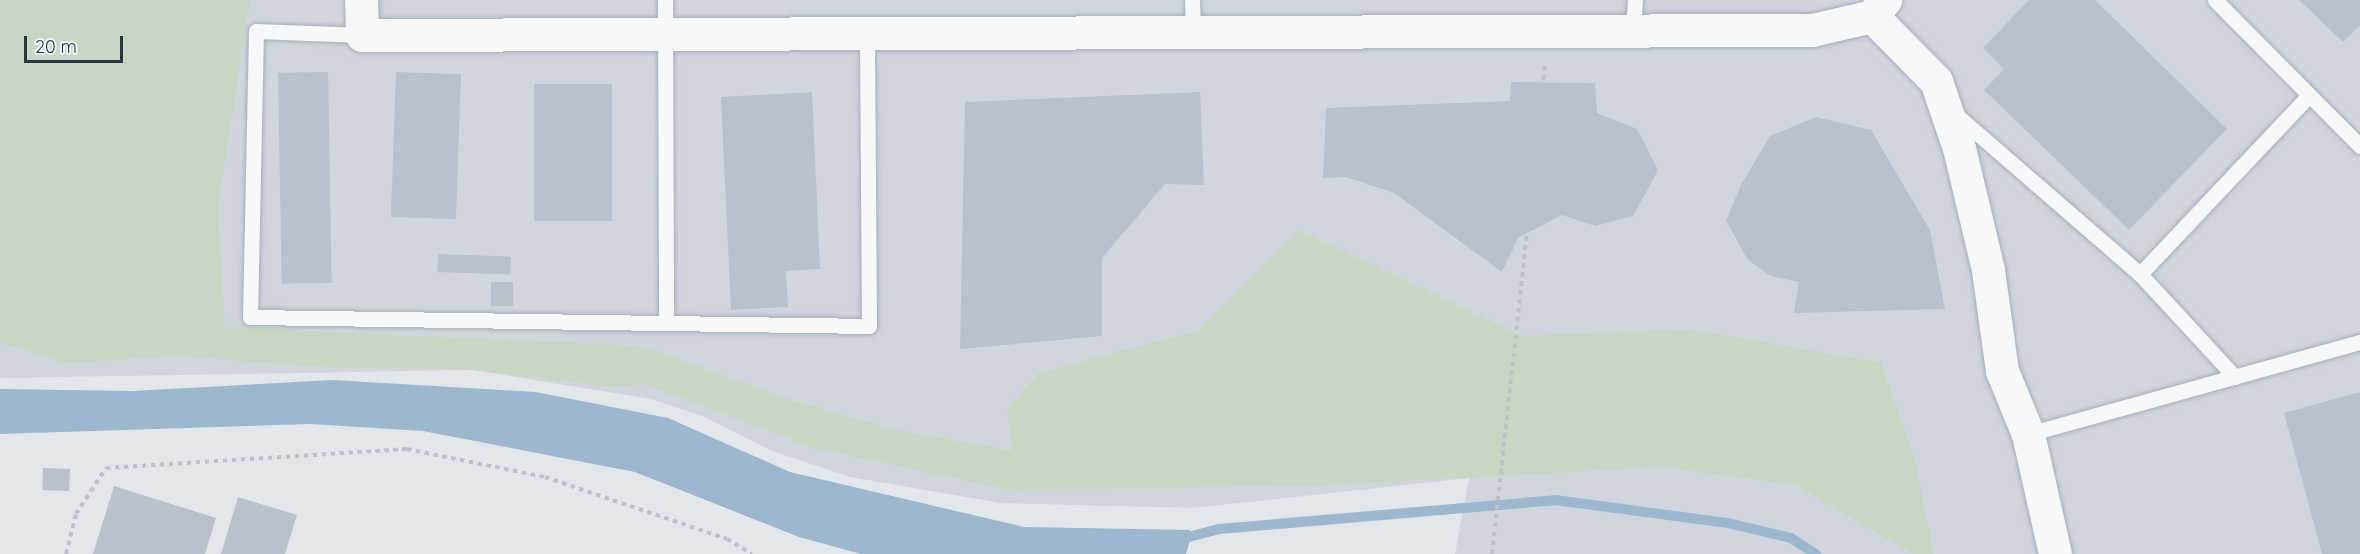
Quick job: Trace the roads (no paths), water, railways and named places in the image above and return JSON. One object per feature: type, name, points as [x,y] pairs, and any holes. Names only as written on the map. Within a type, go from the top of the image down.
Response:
[{"type":"street","points":[[361,0],[362,35],[867,32],[1192,15],[1634,14],[1812,30],[1878,8],[1936,81],[1959,148],[1988,270],[2002,371],[2028,434],[2055,554]]},
{"type":"lane","points":[[665,0],[666,323]]},
{"type":"lane","points":[[2215,0],[2360,146]]},
{"type":"lane","points":[[362,35],[256,31],[250,317],[869,326],[867,32]]},
{"type":"lane","points":[[2140,274],[2309,95]]},
{"type":"lane","points":[[1944,104],[2140,274],[2235,377]]},
{"type":"lane","points":[[2028,434],[2360,342]]},
{"type":"water","points":[[333,380],[536,392],[668,418],[790,472],[1024,527],[1190,530],[1190,540],[1186,554],[861,554],[799,537],[635,472],[423,431],[311,424],[0,434],[0,389],[133,391]]},
{"type":"waterway","points":[[1177,540],[1219,529],[1555,500],[1728,523],[1791,538],[1816,554]]}]
